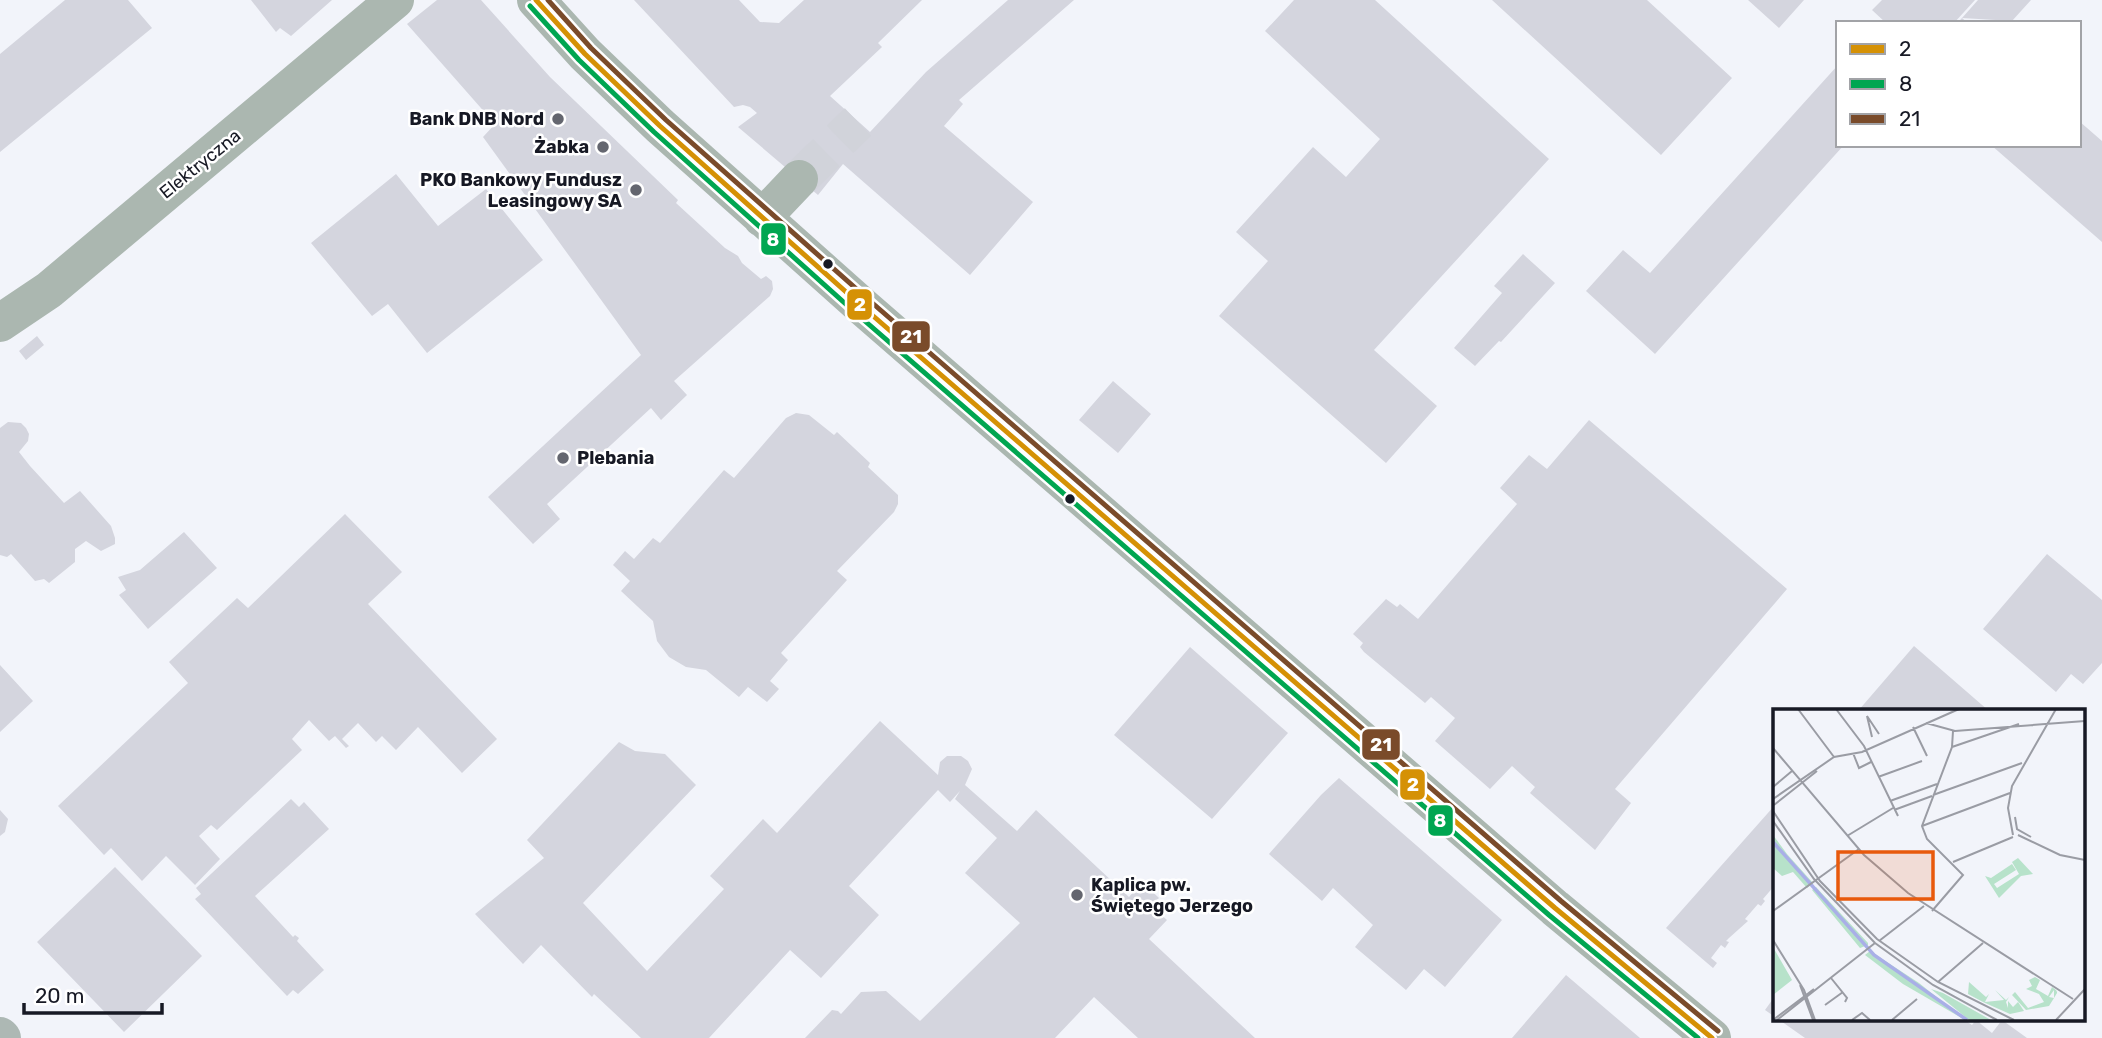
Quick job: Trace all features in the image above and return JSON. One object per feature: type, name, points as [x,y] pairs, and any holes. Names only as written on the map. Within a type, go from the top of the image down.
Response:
[{"type":"street","name":"Elektryczna","points":[[0,323],[49,290],[395,0]]},
{"type":"street","points":[[536,0],[622,90],[762,218],[1555,908],[1712,1038]]},
{"type":"street","points":[[762,218],[799,179]]},
{"type":"building","points":[[65,0],[128,0],[152,28],[0,152],[0,54]]},
{"type":"building","points":[[251,0],[332,0],[291,36],[280,28],[276,32]]},
{"type":"building","points":[[437,0],[481,0],[550,77],[678,200],[676,203],[761,279],[766,276],[772,281],[770,296],[674,381],[687,395],[661,420],[651,408],[547,504],[560,519],[533,544],[488,497],[641,355],[483,137],[495,124],[407,24]]},
{"type":"building","points":[[634,0],[739,0],[760,22],[779,23],[804,0],[922,0],[878,43],[882,47],[830,96],[870,132],[926,72],[1008,0],[1074,0],[959,100],[963,104],[944,126],[1033,202],[970,275],[843,164],[818,195],[738,127],[757,113],[743,105],[734,107]]},
{"type":"building","points":[[1294,0],[1375,0],[1549,159],[1374,350],[1437,406],[1386,463],[1219,316],[1268,261],[1236,232],[1313,147],[1346,177],[1380,139],[1265,31]]},
{"type":"building","points":[[1492,0],[1647,0],[1732,78],[1661,155]]},
{"type":"building","points":[[1748,0],[1804,0],[1779,28]]},
{"type":"building","points":[[1882,0],[1975,0],[1956,21],[1884,21],[1872,10]]},
{"type":"building","points":[[1978,0],[2031,0],[2012,21],[1962,18]]},
{"type":"building","points":[[1836,67],[1836,147],[1842,147],[1655,354],[1586,291],[1623,250],[1650,273]]},
{"type":"building","points":[[2081,123],[2102,141],[2102,242],[1993,147],[2081,147]]},
{"type":"building","points":[[396,174],[438,226],[486,189],[543,260],[427,353],[388,304],[372,316],[311,243]]},
{"type":"building","points":[[1523,254],[1555,283],[1475,366],[1454,348],[1502,293],[1494,286]]},
{"type":"building","points":[[37,336],[44,345],[26,360],[19,351]]},
{"type":"building","points":[[1113,381],[1151,414],[1118,453],[1079,420]]},
{"type":"building","points":[[796,413],[809,415],[834,435],[837,432],[870,463],[868,467],[898,495],[898,504],[894,512],[837,571],[847,580],[781,653],[788,660],[770,681],[779,689],[767,702],[748,687],[739,697],[706,670],[686,667],[669,657],[657,641],[653,621],[621,591],[630,581],[613,565],[625,551],[634,559],[653,538],[660,543],[724,470],[734,478],[786,418]]},
{"type":"building","points":[[1589,420],[1787,589],[1615,789],[1631,803],[1595,850],[1530,793],[1535,787],[1512,766],[1490,789],[1435,741],[1455,718],[1431,697],[1425,703],[1364,652],[1360,647],[1363,643],[1353,634],[1386,599],[1397,607],[1400,604],[1418,619],[1517,504],[1500,488],[1529,455],[1547,469]]},
{"type":"building","points":[[8,422],[21,423],[26,428],[28,441],[19,452],[64,503],[80,491],[111,526],[115,538],[115,544],[101,551],[86,541],[75,549],[75,562],[49,583],[44,579],[35,581],[11,554],[7,557],[0,555],[0,428]]},
{"type":"building","points":[[345,514],[402,572],[368,604],[497,739],[462,773],[418,727],[396,750],[382,736],[376,742],[358,723],[342,739],[349,746],[346,748],[335,736],[329,741],[309,720],[292,739],[302,750],[217,830],[211,825],[199,836],[220,859],[195,885],[166,856],[142,881],[111,848],[104,855],[58,806],[188,683],[169,662],[237,598],[248,608]]},
{"type":"building","points":[[184,532],[217,568],[148,629],[119,595],[126,590],[118,577],[140,570]]},
{"type":"building","points":[[2047,554],[2102,600],[2102,663],[2083,684],[2071,674],[2056,692],[1983,629]]},
{"type":"building","points":[[1914,646],[1987,709],[1860,709]]},
{"type":"building","points":[[1190,647],[1288,733],[1212,819],[1114,735]]},
{"type":"building","points":[[0,665],[33,701],[0,732]]},
{"type":"building","points":[[880,721],[938,775],[940,762],[947,756],[961,756],[968,761],[972,769],[965,785],[1017,831],[1036,810],[1129,897],[1142,882],[1159,898],[1151,906],[1167,920],[1149,939],[1255,1038],[1138,1038],[1094,997],[1055,1038],[805,1038],[832,1010],[841,1014],[861,992],[886,991],[920,1021],[1020,923],[965,873],[997,838],[955,799],[960,791],[950,802],[938,790],[849,886],[879,915],[821,978],[790,950],[709,1038],[641,1038],[594,994],[592,997],[541,945],[523,964],[475,914],[544,858],[527,840],[619,742],[635,751],[665,754],[696,785],[583,903],[647,971],[724,889],[710,876],[763,819],[777,833]]},
{"type":"building","points":[[1339,778],[1502,920],[1445,987],[1424,969],[1406,990],[1355,947],[1373,925],[1333,888],[1322,901],[1269,854]]},
{"type":"building","points":[[291,799],[299,807],[304,802],[329,829],[255,896],[293,937],[295,935],[299,938],[297,941],[324,970],[298,994],[293,990],[287,996],[195,899],[201,894],[196,888]]},
{"type":"building","points":[[1773,807],[1773,887],[1763,899],[1765,901],[1761,906],[1758,904],[1745,919],[1748,921],[1726,941],[1729,942],[1725,948],[1721,945],[1711,958],[1717,963],[1713,968],[1666,928]]},
{"type":"building","points":[[0,810],[8,819],[5,832],[0,836]]},
{"type":"building","points":[[115,867],[202,956],[124,1032],[37,942]]},
{"type":"building","points":[[1566,975],[1640,1038],[1512,1038]]},
{"type":"building","points":[[1773,999],[1773,1016],[1765,1010]]},
{"type":"building","points":[[1779,1020],[1964,1020],[1972,1025],[1976,1020],[1992,1033],[2002,1020],[2027,1038],[1805,1038]]},
{"type":"tunnel","points":[[799,179],[858,122]]},
{"type":"transit line","name":"2","points":[[536,0],[585,54],[660,126],[864,308],[1555,908],[1712,1038]]},
{"type":"transit line","name":"21","points":[[548,0],[591,48],[666,120],[870,301],[1561,901],[1718,1031]]},
{"type":"transit line","name":"8","points":[[530,6],[579,60],[654,132],[858,315],[1549,915],[1698,1038]]},
{"type":"place","name":"Bank DNB Nord","points":[[558,119]]},
{"type":"place","name":"Żabka","points":[[603,147]]},
{"type":"place","name":"PKO Bankowy Fundusz Leasingowy SA","points":[[636,190]]},
{"type":"place","name":"Plebania","points":[[563,458]]},
{"type":"place","name":"Kaplica pw. Świętego Jerzego","points":[[1077,895]]}]
